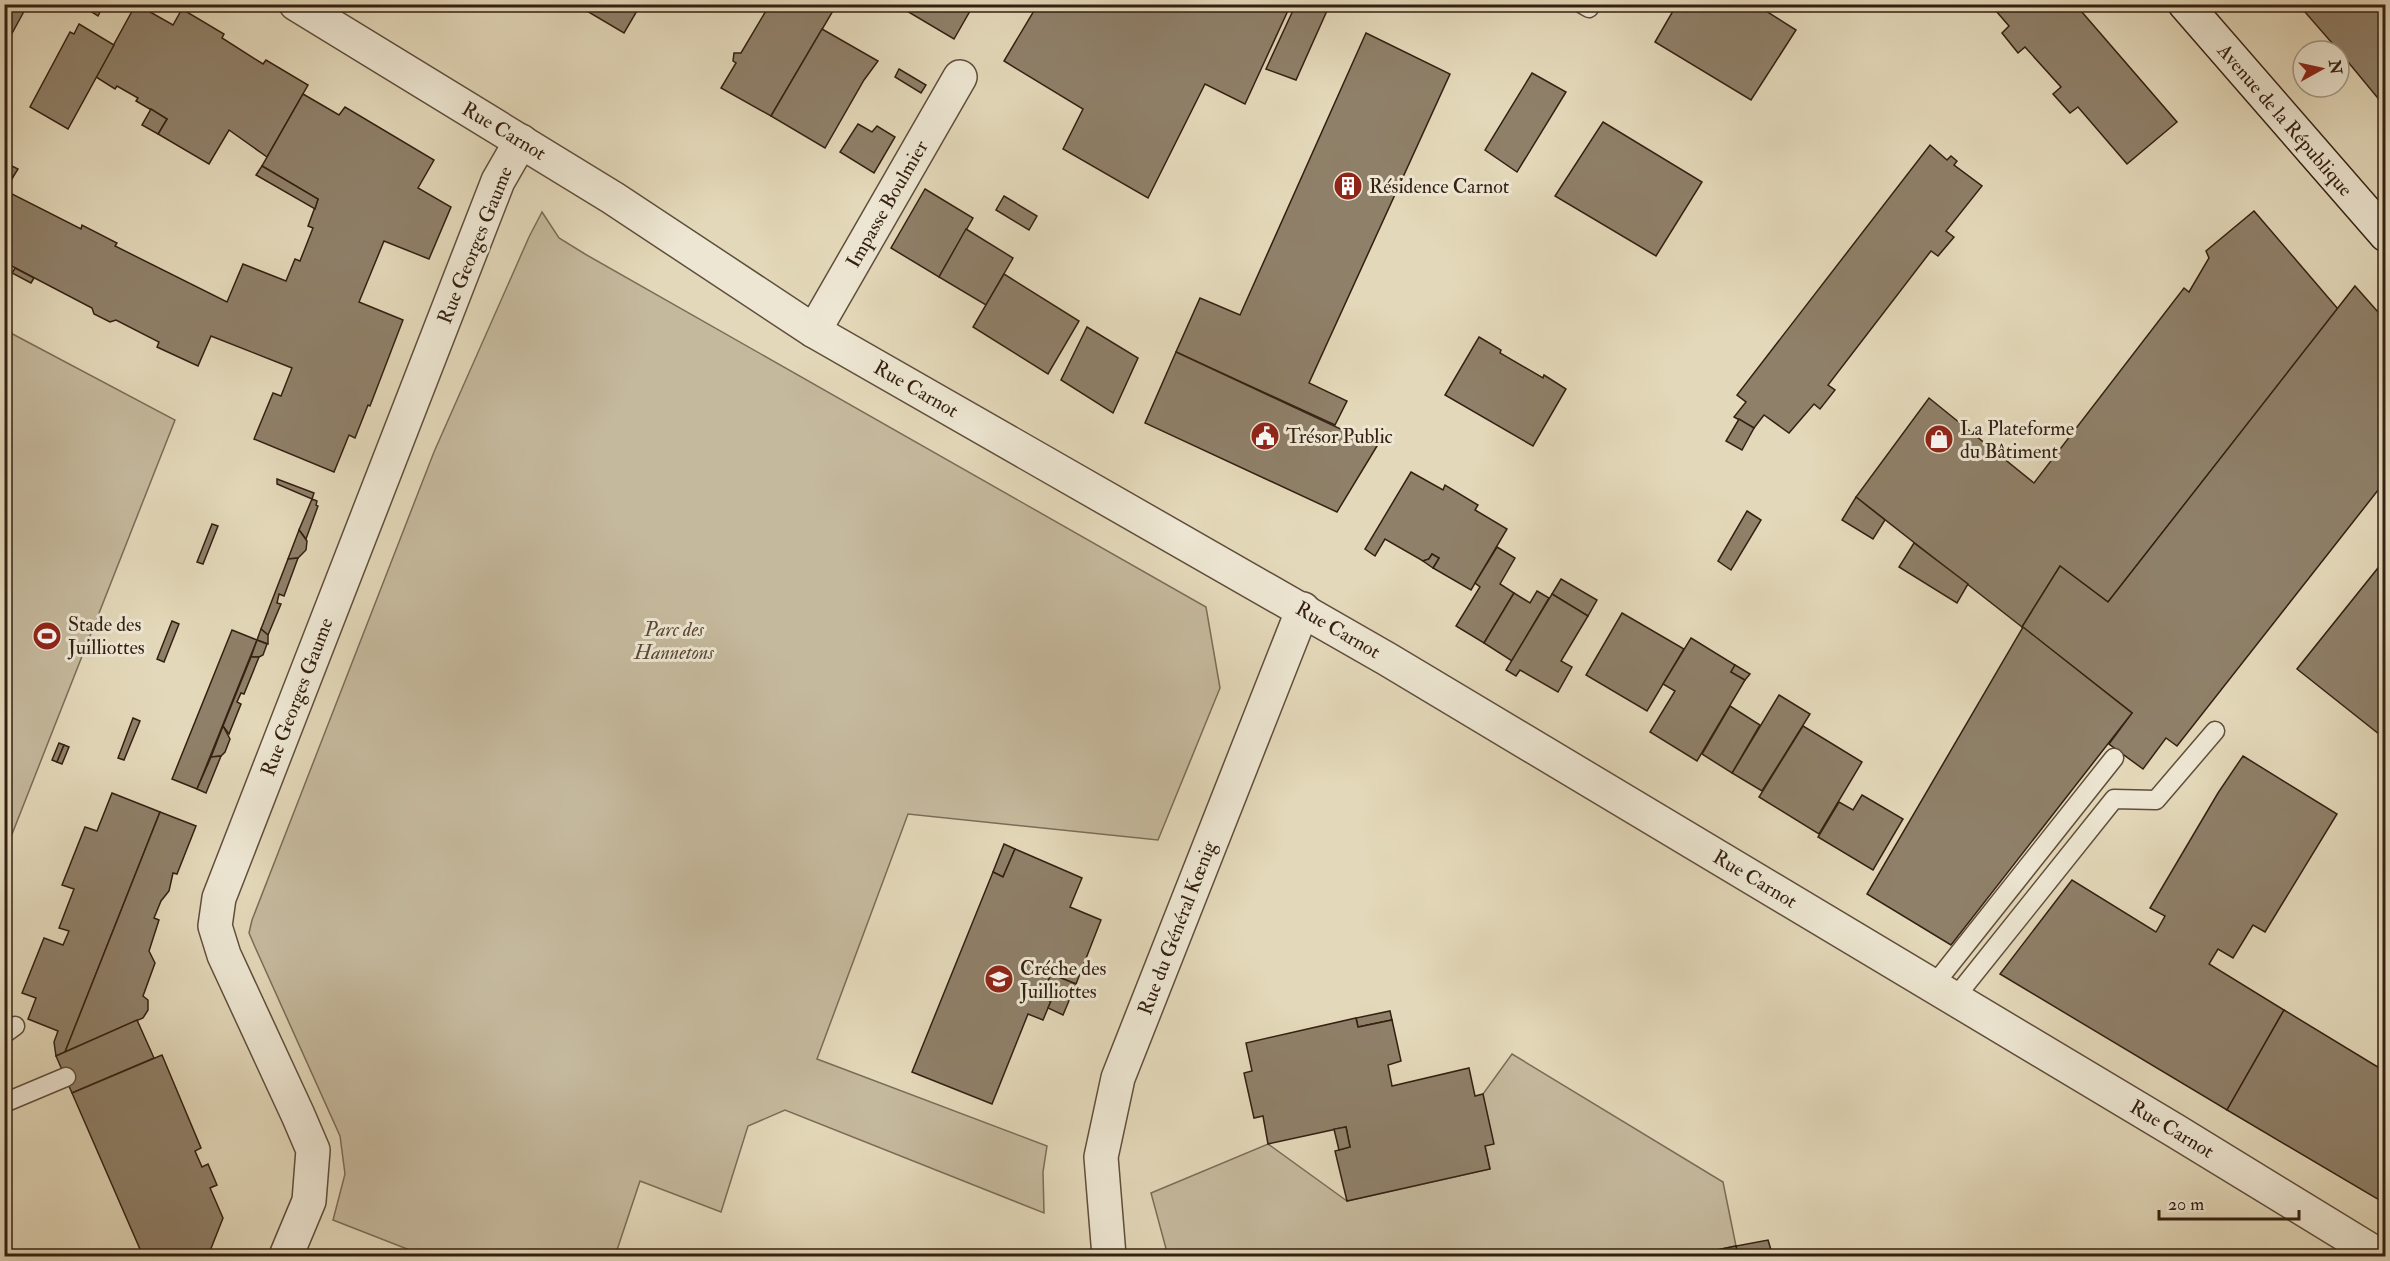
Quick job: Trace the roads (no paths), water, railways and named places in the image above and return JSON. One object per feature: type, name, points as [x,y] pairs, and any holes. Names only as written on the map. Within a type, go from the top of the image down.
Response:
[{"type":"street","name":"Rue Carnot","points":[[297,4],[613,198],[814,331],[1303,609],[2174,1130],[2380,1257]]},
{"type":"street","name":"Avenue de la République","points":[[2186,4],[2385,235]]},
{"type":"street","name":"Impasse Boulmier","points":[[814,331],[960,77]]},
{"type":"street","name":"Rue Georges Gaume","points":[[285,1257],[309,1201],[313,1150],[224,955],[215,926],[219,898],[498,181],[521,141]]},
{"type":"street","name":"Rue du Général Kœnig","points":[[1109,1257],[1101,1157],[1118,1078],[1303,609]]},
{"type":"lane","points":[[1944,992],[2114,799],[2156,800],[2215,731]]},
{"type":"lane","points":[[1944,992],[1972,936],[2114,758]]},
{"type":"lane","points":[[4,1103],[66,1077]]},
{"type":"place","name":"Résidence Carnot","points":[[1348,186]]},
{"type":"place","name":"Trésor Public","points":[[1265,436]]},
{"type":"place","name":"La Plateforme du Bâtiment","points":[[1939,439]]},
{"type":"place","name":"Stade des Juilliottes","points":[[47,636]]},
{"type":"place","name":"Créche des Juilliottes","points":[[999,979]]},
{"type":"park label","name":"Parc des Hannetons","points":[[674,640]]}]
